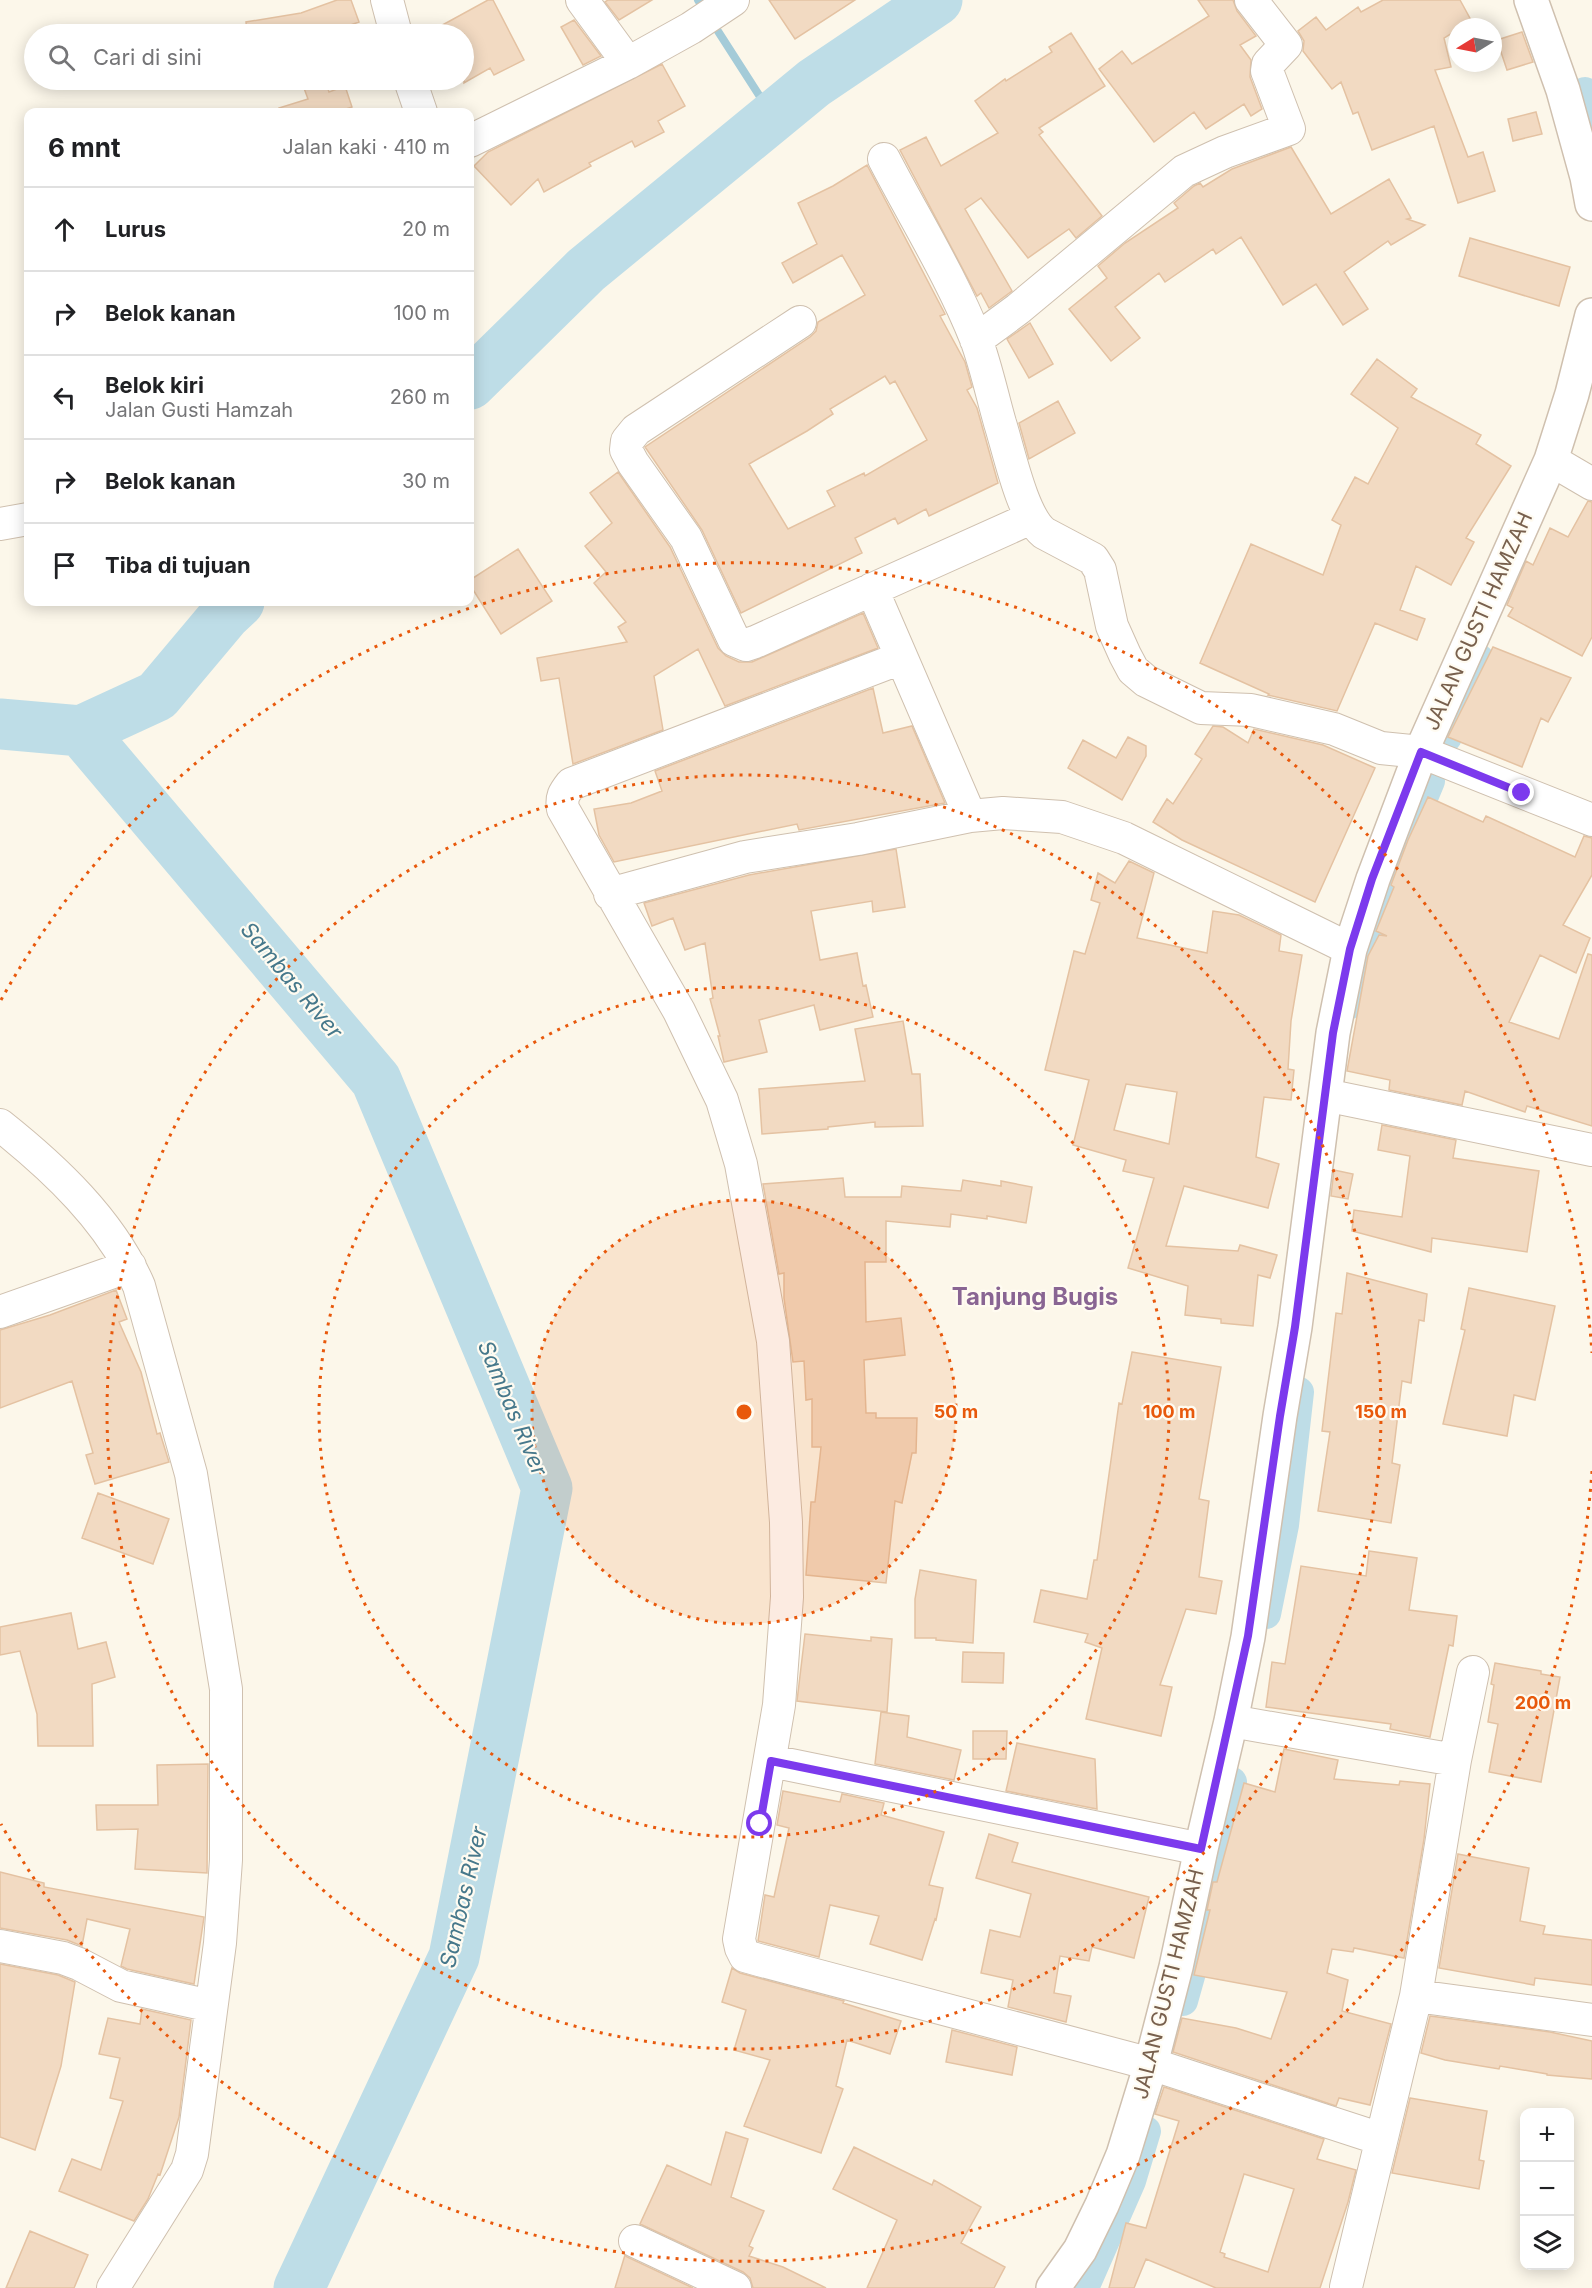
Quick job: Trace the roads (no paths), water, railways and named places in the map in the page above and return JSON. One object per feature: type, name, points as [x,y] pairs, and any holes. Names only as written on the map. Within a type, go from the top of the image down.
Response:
[{"type":"street","points":[[387,0],[393,24]]},
{"type":"street","points":[[582,0],[628,63]]},
{"type":"street","points":[[976,340],[1018,309],[1184,171],[1225,152],[1290,129],[1267,71],[1269,64],[1286,45],[1251,0]]},
{"type":"street","points":[[1531,0],[1563,90],[1587,177],[1592,204]]},
{"type":"street","points":[[474,139],[628,63],[691,28],[730,2]]},
{"type":"street","points":[[413,90],[420,108]]},
{"type":"street","points":[[884,159],[976,340],[1014,471],[1031,518],[1044,532],[1094,559],[1100,570],[1112,626],[1133,670],[1146,681],[1201,708],[1251,710],[1334,729],[1381,748],[1421,752],[1592,820]]},
{"type":"street","name":"JALAN GUSTI HAMZAH","points":[[1053,2288],[1080,2250],[1123,2155],[1151,2064],[1176,1967],[1231,1721],[1248,1636],[1295,1327],[1333,1033],[1350,949],[1372,879],[1421,752],[1551,460],[1572,394],[1592,315]]},
{"type":"street","points":[[800,322],[636,430],[627,441],[626,450],[633,463],[686,538],[734,640],[746,645],[755,642],[1031,518]]},
{"type":"street","points":[[1551,460],[1592,484]]},
{"type":"street","points":[[0,524],[24,520]]},
{"type":"street","points":[[872,589],[970,816]]},
{"type":"street","points":[[901,658],[571,784],[564,792],[562,800],[563,809],[610,894],[679,1011],[722,1100],[741,1164],[773,1341],[786,1522],[787,1597],[783,1669],[771,1761],[739,1939],[745,1956],[1151,2064],[1381,2139]]},
{"type":"street","points":[[610,894],[745,857],[858,839],[970,816],[1003,813],[1062,817],[1124,838],[1350,949]]},
{"type":"street","points":[[1325,1095],[1592,1150]]},
{"type":"street","points":[[0,1125],[36,1154],[83,1204],[130,1266],[141,1294],[191,1474],[226,1689],[226,1860],[220,1943],[194,2136],[187,2170],[113,2288]]},
{"type":"street","points":[[0,1312],[130,1266]]},
{"type":"street","points":[[1346,2288],[1416,1996],[1455,1760],[1473,1672]]},
{"type":"street","points":[[1231,1721],[1455,1760]]},
{"type":"street","points":[[771,1761],[1201,1849]]},
{"type":"street","points":[[0,1946],[63,1958],[121,1986],[211,2006]]},
{"type":"street","points":[[1416,1996],[1592,2020]]},
{"type":"street","points":[[635,2241],[735,2288]]},
{"type":"waterway","points":[[698,0],[773,117]]},
{"type":"waterway","points":[[474,380],[586,270],[814,83],[937,0]]},
{"type":"waterway","points":[[1585,92],[1592,119]]},
{"type":"waterway","points":[[81,731],[157,696],[235,606]]},
{"type":"waterway","points":[[1447,737],[1479,659]]},
{"type":"waterway","name":"Sambas River","points":[[0,724],[81,731],[376,1080],[547,1488],[454,1957],[299,2288]]},
{"type":"waterway","points":[[1350,1004],[1410,829],[1430,781]]},
{"type":"waterway","points":[[1266,1614],[1284,1525],[1299,1392]]},
{"type":"waterway","points":[[1183,2001],[1201,1937],[1232,1782]]},
{"type":"waterway","points":[[1084,2288],[1131,2181],[1146,2131]]},
{"type":"district","name":"Tanjung Bugis","points":[[1035,1296]]}]
